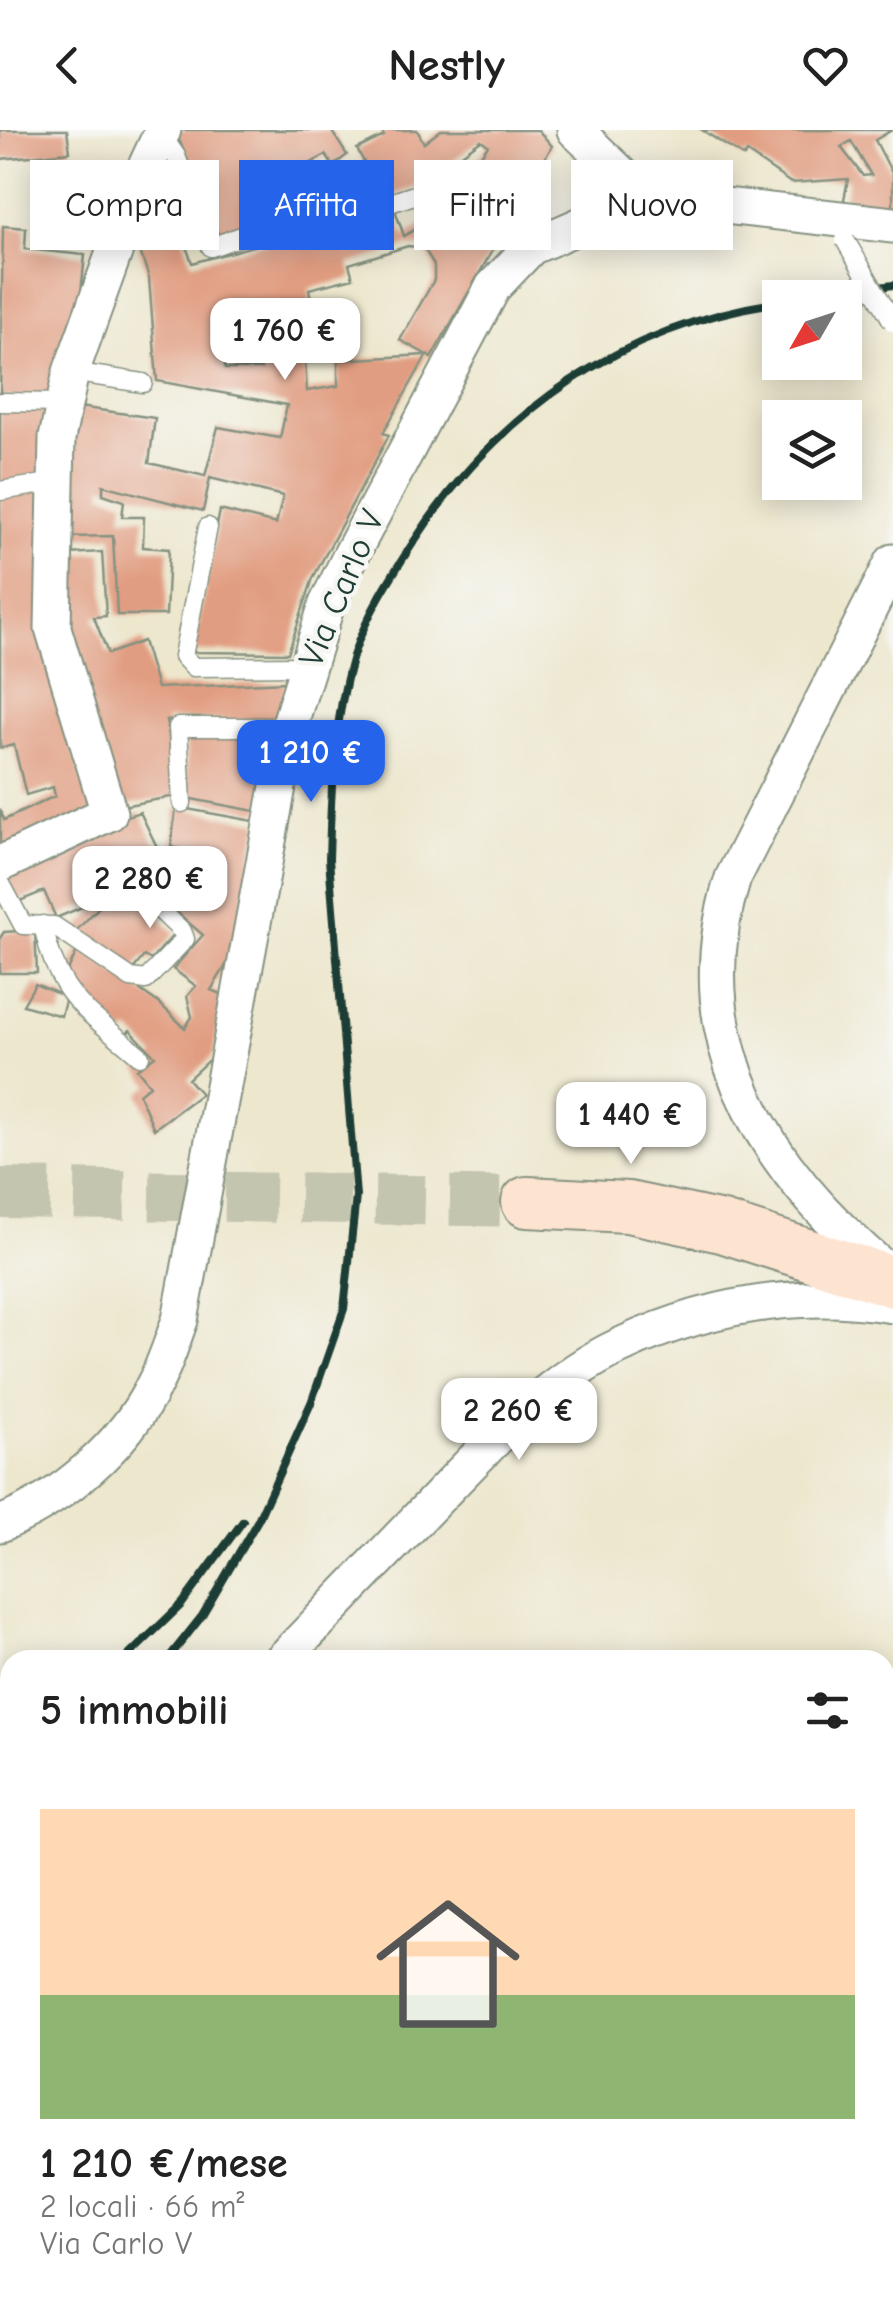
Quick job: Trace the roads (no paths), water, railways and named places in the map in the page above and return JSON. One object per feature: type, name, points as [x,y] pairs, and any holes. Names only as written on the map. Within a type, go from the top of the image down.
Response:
[{"type":"main road","points":[[527,1202],[628,1206],[722,1226],[893,1279]]},
{"type":"street","points":[[574,130],[605,160]]},
{"type":"street","points":[[0,864],[109,813],[52,628],[56,482],[67,388],[142,175],[162,133]]},
{"type":"street","name":"Via Carlo V","points":[[733,206],[893,225]]},
{"type":"street","name":"Via Carlo V","points":[[0,1524],[59,1491],[128,1427],[154,1386],[180,1320],[289,727],[305,666],[351,554],[493,287],[530,247],[571,229]]},
{"type":"street","points":[[893,562],[734,878],[720,919],[717,998],[726,1046],[761,1131],[821,1213],[893,1279]]},
{"type":"street","points":[[292,1650],[463,1472],[560,1385],[618,1347],[672,1326],[781,1297],[838,1296],[893,1305]]},
{"type":"lane","points":[[162,133],[176,156],[211,247],[326,206],[350,216],[414,195]]},
{"type":"lane","points":[[800,213],[823,222],[844,240],[893,322]]},
{"type":"lane","points":[[0,402],[67,388],[143,382]]},
{"type":"lane","points":[[0,491],[56,482]]},
{"type":"lane","points":[[208,527],[183,656],[193,667],[305,666]]},
{"type":"lane","points":[[182,803],[178,727],[289,727]]},
{"type":"lane","points":[[0,882],[23,925],[60,930],[131,978],[146,980],[184,942],[185,934],[140,891]]},
{"type":"lane","points":[[43,925],[55,973],[77,1002],[140,1056]]},
{"type":"tunnel","points":[[0,1193],[527,1202]]},
{"type":"railway","points":[[862,290],[893,285]]},
{"type":"railway","points":[[175,1650],[202,1616],[258,1520],[311,1403],[344,1309],[356,1196],[329,859],[337,731],[346,681],[365,626],[413,543],[447,496],[484,453],[525,415],[617,354],[668,331],[762,306]]},
{"type":"railway","points":[[134,1650],[182,1604],[243,1521]]}]
